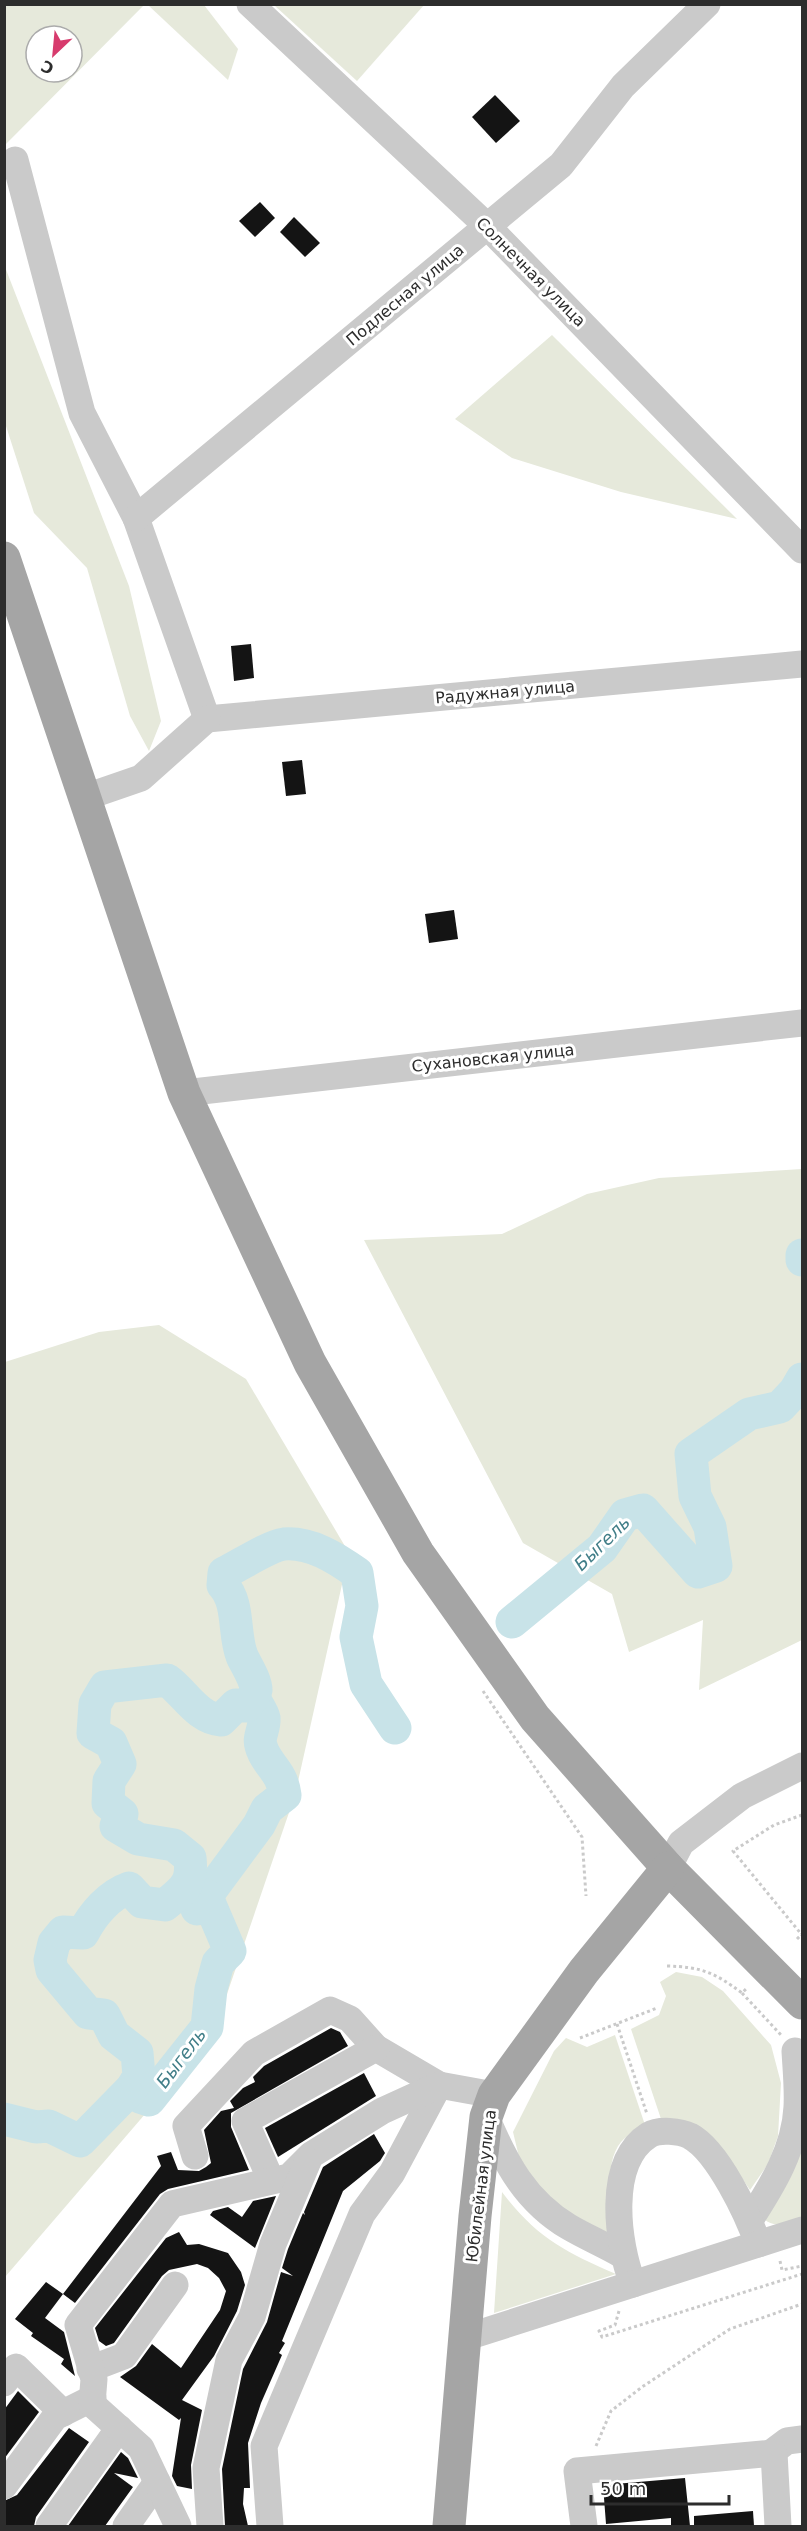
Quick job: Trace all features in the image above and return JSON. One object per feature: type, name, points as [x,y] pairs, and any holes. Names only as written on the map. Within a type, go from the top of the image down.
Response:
[{"type":"main road","points":[[4,558],[184,1093],[310,1363],[418,1553],[535,1718],[668,1868],[802,2003]]},
{"type":"main road","name":"Юбилейная улица","points":[[448,2526],[464,2338],[490,2106],[584,1971],[668,1868]]},
{"type":"street","name":"Солнечная улица","points":[[250,4],[487,226],[802,550]]},
{"type":"street","name":"Подлесная улица","points":[[136,518],[561,165],[623,86],[697,10]]},
{"type":"street","points":[[15,160],[82,412],[136,518],[207,719],[141,777],[83,798]]},
{"type":"street","name":"Радужная улица","points":[[207,719],[802,664]]},
{"type":"street","name":"Сухановская улица","points":[[184,1093],[802,1023]]},
{"type":"street","points":[[668,1868],[681,1843],[733,1803],[789,1770],[802,1766]]},
{"type":"street","points":[[195,2156],[186,2126],[254,2053],[330,2010],[350,2019],[376,2048],[439,2085],[490,2106],[514,2176],[538,2203],[568,2227],[622,2255]]},
{"type":"street","points":[[271,2180],[245,2121],[376,2048]]},
{"type":"street","points":[[762,2240],[792,2137],[797,2106],[795,2051]]},
{"type":"street","points":[[178,2526],[141,2448],[92,2404],[93,2379],[78,2325],[172,2204],[289,2177],[311,2154],[382,2112],[439,2085]]},
{"type":"street","points":[[270,2526],[264,2446],[362,2214],[392,2173],[439,2085]]},
{"type":"street","points":[[633,2284],[622,2255],[622,2169],[632,2149],[654,2132],[689,2136],[713,2157],[762,2240]]},
{"type":"street","points":[[210,2526],[206,2468],[229,2360],[252,2317],[273,2244],[311,2154]]},
{"type":"street","points":[[464,2338],[762,2240],[802,2230]]},
{"type":"street","points":[[90,2369],[124,2356],[175,2285]]},
{"type":"street","points":[[4,2383],[16,2367],[63,2413]]},
{"type":"street","points":[[4,2486],[55,2417],[93,2398]]},
{"type":"street","points":[[49,2526],[119,2428]]},
{"type":"street","points":[[584,2526],[578,2471],[771,2453],[787,2441],[802,2439]]},
{"type":"street","points":[[771,2453],[774,2452],[778,2526]]},
{"type":"street","points":[[126,2526],[157,2482]]},
{"type":"path","points":[[797,1939],[802,1935],[733,1851],[774,1824],[802,1815]]},
{"type":"path","points":[[582,1837],[586,1896]]},
{"type":"path","points":[[667,1966],[695,1967],[717,1974],[742,1993],[795,2051]]},
{"type":"path","points":[[742,1993],[746,1989]]},
{"type":"path","points":[[580,2038],[657,2008]]},
{"type":"path","points":[[617,2024],[654,2132]]},
{"type":"path","points":[[762,2240],[782,2270],[802,2266]]},
{"type":"path","points":[[621,2308],[615,2325],[599,2331],[602,2337],[802,2274]]},
{"type":"path","points":[[586,2470],[611,2411],[642,2386],[730,2329],[802,2304]]},
{"type":"shaded area","points":[[4,5],[144,5],[84,65],[84,24],[24,24],[24,84],[66,84],[5,145]]},
{"type":"shaded area","points":[[148,5],[204,5],[238,49],[228,80]]},
{"type":"shaded area","points":[[274,5],[424,5],[357,81]]},
{"type":"shaded area","points":[[5,267],[129,586],[161,721],[149,751],[130,716],[87,568],[34,513],[5,423]]},
{"type":"shaded area","points":[[552,335],[737,519],[621,492],[512,458],[455,419]]},
{"type":"shaded area","points":[[802,1169],[802,1640],[699,1690],[703,1620],[629,1652],[612,1594],[523,1543],[364,1240],[502,1234],[587,1194],[659,1178]]},
{"type":"shaded area","points":[[159,1325],[246,1379],[349,1553],[295,1795],[213,2035],[5,2277],[5,1362],[99,1332]]},
{"type":"shaded area","points":[[676,1972],[702,1977],[723,1991],[771,2045],[781,2083],[778,2136],[768,2164],[750,2190],[720,2146],[662,2122],[631,2029],[659,2015],[666,1996],[660,1982]]},
{"type":"shaded area","points":[[615,2035],[645,2125],[629,2135],[615,2151],[609,2189],[612,2240],[552,2207],[519,2157],[513,2132],[554,2051],[566,2038],[587,2047]]},
{"type":"shaded area","points":[[802,2148],[802,2217],[783,2224],[773,2224],[764,2219],[799,2158]]},
{"type":"shaded area","points":[[502,2192],[527,2221],[553,2242],[616,2274],[494,2313]]},
{"type":"building","points":[[495,95],[520,121],[496,143],[472,117]]},
{"type":"building","points":[[260,202],[275,218],[255,237],[239,221]]},
{"type":"building","points":[[294,217],[320,243],[305,257],[280,232]]},
{"type":"building","points":[[251,644],[254,678],[234,681],[231,646]]},
{"type":"building","points":[[302,760],[306,794],[286,796],[282,762]]},
{"type":"building","points":[[454,910],[458,939],[429,943],[425,914]]},
{"type":"building","points":[[331,2028],[340,2032],[348,2046],[231,2113],[231,2127],[249,2170],[168,2189],[160,2194],[75,2303],[63,2294],[161,2166],[157,2156],[171,2152],[178,2170],[199,2171],[206,2167],[211,2163],[204,2130],[221,2111],[234,2108],[230,2101],[243,2088],[255,2082],[253,2077],[264,2066]]},
{"type":"building","points":[[364,2073],[376,2096],[278,2157],[265,2128]]},
{"type":"building","points":[[374,2134],[385,2153],[380,2161],[343,2191],[282,2341],[285,2343],[279,2353],[282,2355],[261,2403],[248,2443],[250,2488],[244,2488],[243,2504],[248,2526],[225,2526],[222,2469],[243,2369],[267,2322],[281,2272],[293,2276],[282,2268],[288,2249],[303,2213],[305,2215],[304,2212],[323,2167]]},
{"type":"building","points":[[276,2196],[255,2248],[210,2215],[213,2211],[228,2207],[242,2217],[253,2201]]},
{"type":"building","points":[[179,2232],[187,2245],[199,2244],[228,2253],[241,2272],[245,2285],[237,2311],[214,2356],[182,2400],[202,2410],[191,2465],[192,2489],[177,2486],[172,2476],[181,2418],[179,2420],[120,2377],[136,2366],[152,2344],[181,2368],[220,2310],[226,2291],[219,2278],[208,2268],[197,2264],[169,2270],[162,2276],[114,2343],[106,2346],[99,2341],[95,2328],[166,2238]]},
{"type":"building","points":[[46,2282],[63,2294],[45,2318],[64,2332],[75,2376],[61,2364],[64,2359],[31,2336],[33,2333],[15,2319]]},
{"type":"building","points":[[18,2391],[39,2412],[4,2459],[4,2410]]},
{"type":"building","points":[[69,2428],[89,2442],[36,2517],[34,2526],[4,2526],[4,2501],[17,2495]]},
{"type":"building","points":[[121,2452],[128,2458],[138,2478],[114,2473],[133,2487],[105,2526],[68,2526]]},
{"type":"building","points":[[685,2478],[690,2526],[671,2526],[671,2518],[606,2524],[603,2485]]},
{"type":"building","points":[[753,2511],[754,2526],[694,2526],[694,2516]]},
{"type":"waterway","name":"Быгель","points":[[802,1255],[802,1260]]},
{"type":"waterway","name":"Быгель","points":[[512,1622],[602,1548],[625,1515],[643,1510],[698,1572],[716,1566],[710,1527],[695,1496],[691,1454],[749,1414],[780,1407],[795,1391],[802,1379]]},
{"type":"waterway","name":"Быгель","points":[[4,2119],[36,2127],[49,2126],[80,2141],[132,2088],[139,2076],[137,2053],[114,2035],[104,2015],[88,2013],[52,1970],[50,1960],[54,1943],[63,1932],[83,1933],[102,1906],[115,1895],[129,1888],[142,1902],[165,1905],[182,1890],[190,1874],[190,1858],[174,1845],[138,1839],[116,1826],[122,1814],[108,1803],[109,1781],[120,1764],[111,1743],[93,1733],[95,1704],[105,1687],[167,1680],[198,1710],[221,1720],[236,1705],[246,1706],[255,1695],[256,1686],[239,1647],[232,1601],[223,1585],[224,1573],[270,1548],[294,1544],[323,1552],[357,1573],[362,1606],[356,1637],[366,1684],[395,1728]]},
{"type":"waterway","name":"Быгель","points":[[198,1907],[197,1909],[259,1825],[267,1809],[285,1795],[281,1779],[263,1753],[260,1739],[264,1718],[253,1697]]},
{"type":"waterway","name":"Быгель","points":[[132,2088],[140,2097],[149,2100],[207,2027],[211,1989],[218,1963],[230,1951],[206,1895]]}]
